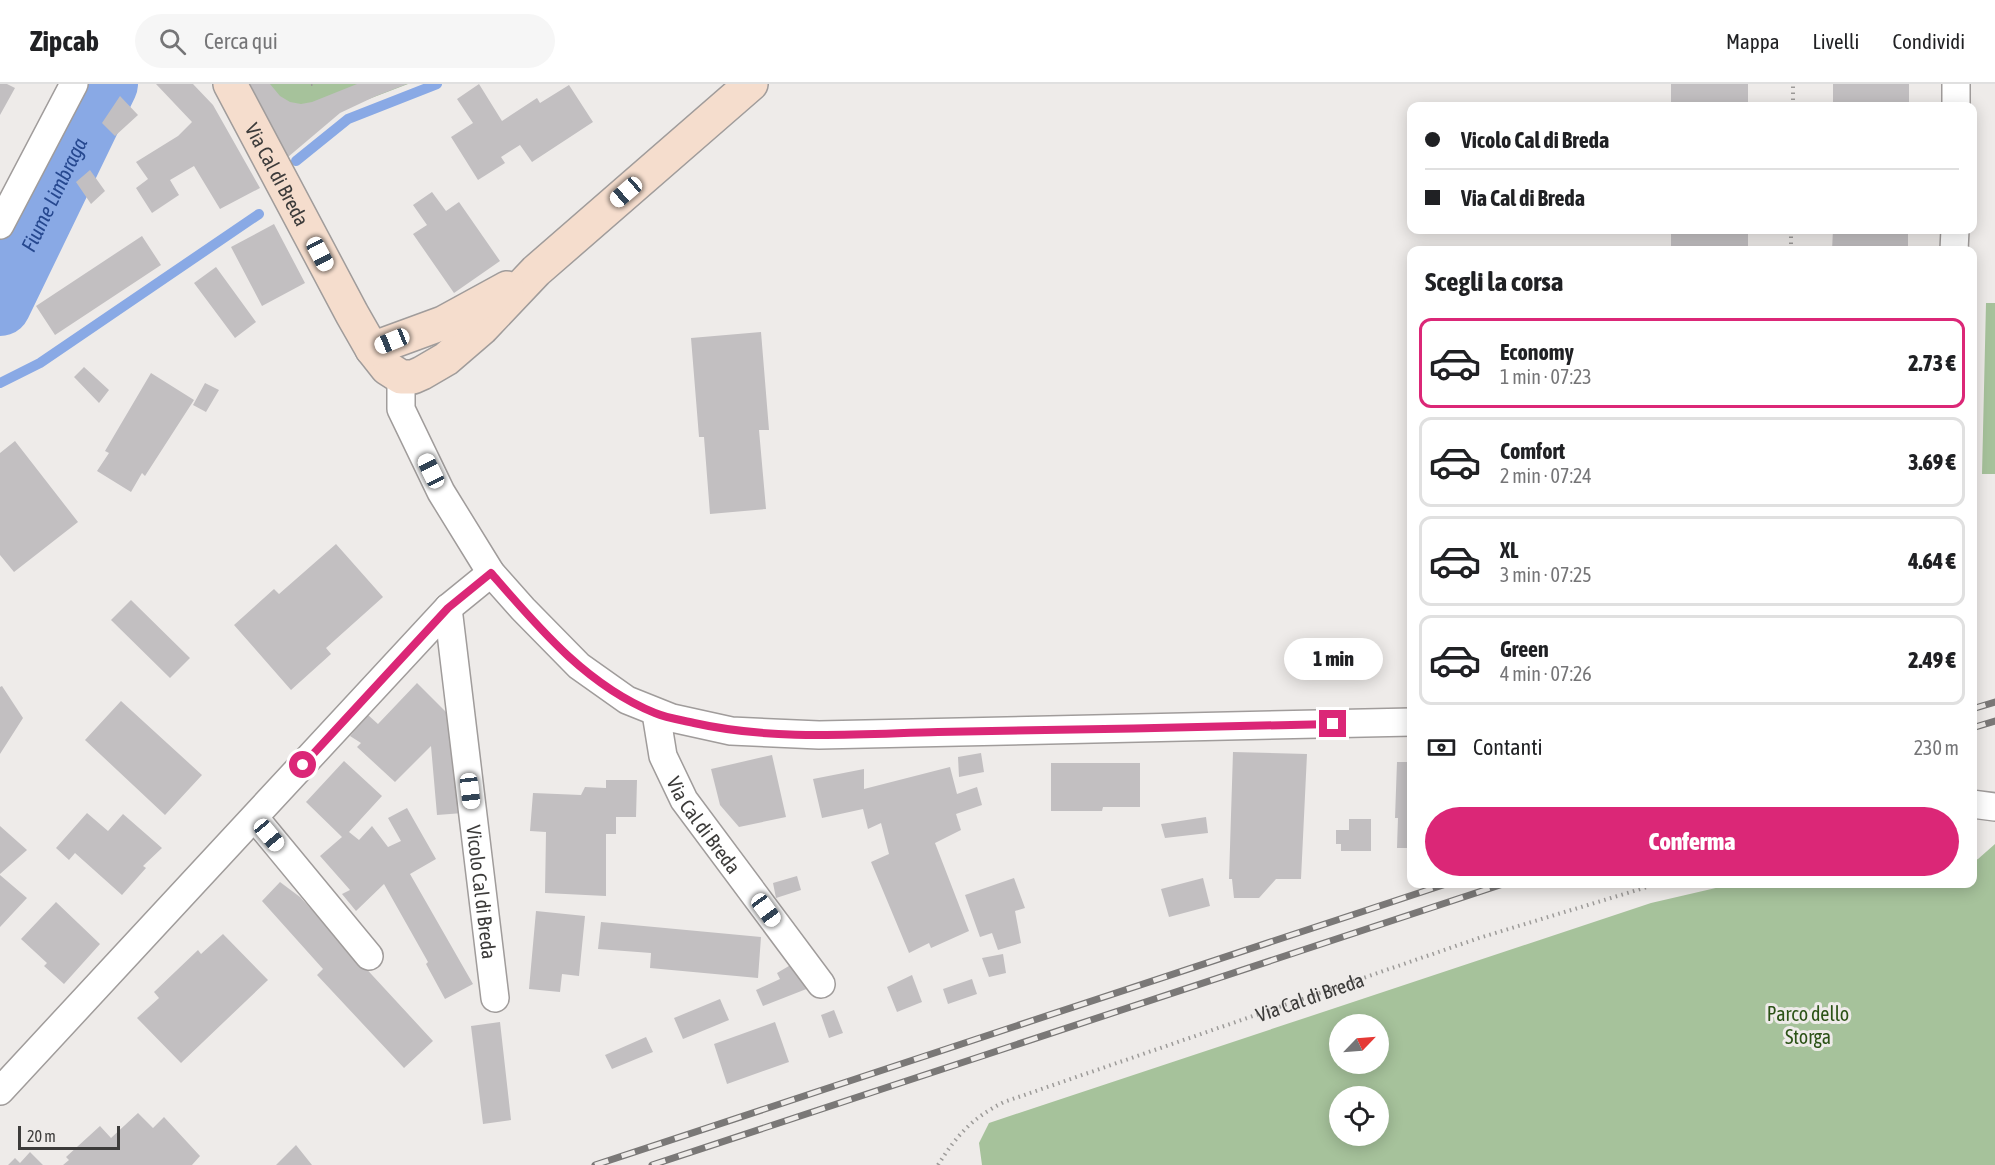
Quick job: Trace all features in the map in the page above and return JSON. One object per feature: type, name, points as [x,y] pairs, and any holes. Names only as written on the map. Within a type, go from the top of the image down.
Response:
[{"type":"street","points":[[0,225],[74,84]]},
{"type":"street","name":"Via Cal di Breda","points":[[230,84],[372,349],[387,368],[401,377]]},
{"type":"street","points":[[751,84],[536,271],[482,328],[446,359],[413,377],[401,377],[401,409],[441,492],[491,573],[579,666],[627,700],[656,713],[731,731],[819,735],[1407,722]]},
{"type":"street","points":[[1956,84],[1956,102]]},
{"type":"street","points":[[372,349],[443,323],[536,271]]},
{"type":"street","points":[[0,1091],[448,608],[491,573]]},
{"type":"street","name":"Vicolo Cal di Breda","points":[[448,608],[495,998]]},
{"type":"street","name":"Via Cal di Breda","points":[[656,713],[663,756],[684,800],[821,984]]},
{"type":"street","points":[[1977,805],[1995,807]]},
{"type":"street","points":[[255,818],[369,956]]},
{"type":"path","points":[[1793,84],[1793,102]]},
{"type":"path","name":"Via Cal di Breda","points":[[938,1165],[968,1125],[984,1112],[1004,1102],[1479,938],[1643,888]]},
{"type":"green space","points":[[252,84],[408,84],[340,110],[287,153]]},
{"type":"green space","points":[[1986,303],[1995,303],[1995,474],[1982,474]]},
{"type":"green space","name":"Parco dello Storga","points":[[1995,844],[1995,1165],[982,1165],[979,1143],[989,1123],[1651,903],[1716,888],[1977,888],[1977,859]]},
{"type":"building","points":[[0,84],[7,84],[15,88],[0,115]]},
{"type":"building","points":[[156,84],[193,84],[213,105],[260,188],[220,209],[194,166],[170,180],[179,195],[152,213],[136,188],[148,179],[136,162],[178,136],[192,122]]},
{"type":"building","points":[[250,84],[270,84],[280,96],[290,102],[301,104],[312,102],[357,84],[407,84],[340,113],[288,157]]},
{"type":"building","points":[[479,84],[502,121],[537,98],[540,103],[569,85],[593,122],[532,162],[520,145],[501,157],[505,163],[478,180],[451,137],[473,123],[457,99]]},
{"type":"building","points":[[1671,84],[1748,84],[1748,102],[1671,102]]},
{"type":"building","points":[[1833,84],[1909,84],[1909,102],[1833,102]]},
{"type":"building","points":[[120,96],[138,115],[115,136],[102,123]]},
{"type":"building","points":[[90,170],[105,191],[91,204],[76,182]]},
{"type":"building","points":[[432,192],[446,211],[459,202],[500,261],[454,293],[413,234],[427,225],[413,205]]},
{"type":"building","points":[[274,224],[305,283],[262,306],[231,247]]},
{"type":"building","points":[[1671,234],[1748,234],[1748,246],[1671,246]]},
{"type":"building","points":[[1833,234],[1908,234],[1908,246],[1832,246]]},
{"type":"building","points":[[142,236],[161,265],[55,335],[36,306]]},
{"type":"building","points":[[216,267],[256,322],[235,338],[194,283]]},
{"type":"building","points":[[761,332],[769,430],[759,430],[766,509],[710,514],[704,437],[699,437],[691,338]]},
{"type":"building","points":[[84,367],[109,390],[99,403],[74,377]]},
{"type":"building","points":[[151,373],[194,400],[145,476],[142,473],[131,492],[97,471],[109,453],[105,451]]},
{"type":"building","points":[[205,383],[219,390],[206,412],[193,405]]},
{"type":"building","points":[[15,441],[78,522],[14,572],[0,555],[0,453]]},
{"type":"building","points":[[336,544],[383,597],[326,648],[331,654],[291,690],[234,625],[274,589],[279,594]]},
{"type":"building","points":[[131,600],[190,658],[170,678],[111,620]]},
{"type":"building","points":[[417,683],[454,720],[463,813],[437,815],[431,746],[395,782],[357,747],[361,743],[350,736],[368,715],[378,724]]},
{"type":"building","points":[[2,686],[23,718],[0,754],[0,687]]},
{"type":"building","points":[[121,701],[202,775],[165,815],[85,740]]},
{"type":"building","points":[[1233,752],[1307,754],[1301,879],[1276,879],[1259,898],[1234,898],[1232,879],[1229,879]]},
{"type":"building","points":[[981,753],[984,772],[959,777],[958,757]]},
{"type":"building","points":[[772,755],[786,817],[739,827],[720,805],[711,769]]},
{"type":"building","points":[[344,761],[382,796],[349,832],[359,840],[372,826],[388,847],[401,841],[388,818],[407,808],[436,859],[410,874],[473,984],[445,999],[426,964],[428,962],[384,884],[356,911],[342,894],[350,890],[320,856],[342,837],[306,802]]},
{"type":"building","points":[[1397,762],[1407,762],[1407,848],[1397,848],[1398,818],[1395,818]]},
{"type":"building","points":[[1051,763],[1140,763],[1140,807],[1103,807],[1102,811],[1051,811]]},
{"type":"building","points":[[950,767],[957,794],[977,787],[982,805],[956,814],[961,830],[935,843],[969,931],[931,948],[929,943],[909,953],[871,862],[889,854],[881,823],[868,829],[863,809],[822,818],[813,779],[864,769],[864,789]]},
{"type":"building","points":[[606,780],[637,780],[636,817],[616,817],[616,834],[606,834],[606,896],[545,893],[546,832],[530,831],[533,793],[581,795],[585,787],[606,788]]},
{"type":"building","points":[[87,813],[108,831],[123,814],[162,848],[143,866],[146,868],[122,895],[75,853],[69,860],[56,848]]},
{"type":"building","points":[[1206,817],[1208,833],[1165,838],[1161,824]]},
{"type":"building","points":[[1349,819],[1371,819],[1371,851],[1341,851],[1341,844],[1336,844],[1336,830],[1349,830]]},
{"type":"building","points":[[0,826],[27,850],[0,874]]},
{"type":"building","points":[[0,875],[27,898],[0,927]]},
{"type":"building","points":[[797,876],[801,890],[776,898],[773,883]]},
{"type":"building","points":[[1014,878],[1025,908],[1015,911],[1021,943],[998,950],[992,933],[980,937],[965,895]]},
{"type":"building","points":[[1203,878],[1210,906],[1169,917],[1161,889]]},
{"type":"building","points":[[280,882],[300,897],[433,1041],[404,1068],[317,975],[323,969],[262,901]]},
{"type":"building","points":[[56,902],[100,944],[64,984],[44,966],[47,963],[21,939]]},
{"type":"building","points":[[536,911],[585,916],[579,976],[562,974],[560,992],[529,989]]},
{"type":"building","points":[[601,922],[761,937],[758,978],[650,968],[651,953],[598,949]]},
{"type":"building","points":[[223,934],[268,980],[181,1063],[137,1018],[159,998],[154,992],[198,950],[201,954]]},
{"type":"building","points":[[1003,954],[1006,973],[989,977],[982,958]]},
{"type":"building","points":[[794,963],[809,988],[763,1006],[756,990],[780,979],[777,973]]},
{"type":"building","points":[[912,975],[922,1002],[897,1012],[887,987]]},
{"type":"building","points":[[972,979],[977,994],[948,1004],[943,989]]},
{"type":"building","points":[[720,999],[729,1020],[683,1039],[674,1018]]},
{"type":"building","points":[[834,1010],[843,1033],[829,1038],[821,1015]]},
{"type":"building","points":[[500,1022],[511,1120],[483,1124],[471,1026]]},
{"type":"building","points":[[775,1022],[789,1062],[727,1084],[714,1044]]},
{"type":"building","points":[[646,1037],[653,1052],[612,1069],[605,1055]]},
{"type":"building","points":[[138,1113],[153,1128],[164,1117],[200,1156],[192,1165],[63,1165],[69,1160],[66,1157],[100,1126],[111,1138]]},
{"type":"building","points":[[296,1145],[312,1165],[276,1165]]},
{"type":"building","points":[[30,1152],[43,1165],[8,1165],[15,1158],[20,1163]]},
{"type":"waterway","name":"Fiume Limbraga","points":[[0,305],[107,84]]},
{"type":"waterway","points":[[296,161],[348,119],[437,84]]},
{"type":"waterway","points":[[0,383],[40,363],[259,214]]},
{"type":"railway","points":[[1977,707],[1995,702]]},
{"type":"railway","points":[[1977,726],[1995,721]]},
{"type":"railway","points":[[595,1165],[1434,888]]},
{"type":"railway","points":[[652,1165],[1491,888]]},
{"type":"route","points":[[303,765],[448,608],[491,573],[579,666],[627,700],[672,718],[731,731],[819,735],[1333,724]]}]
